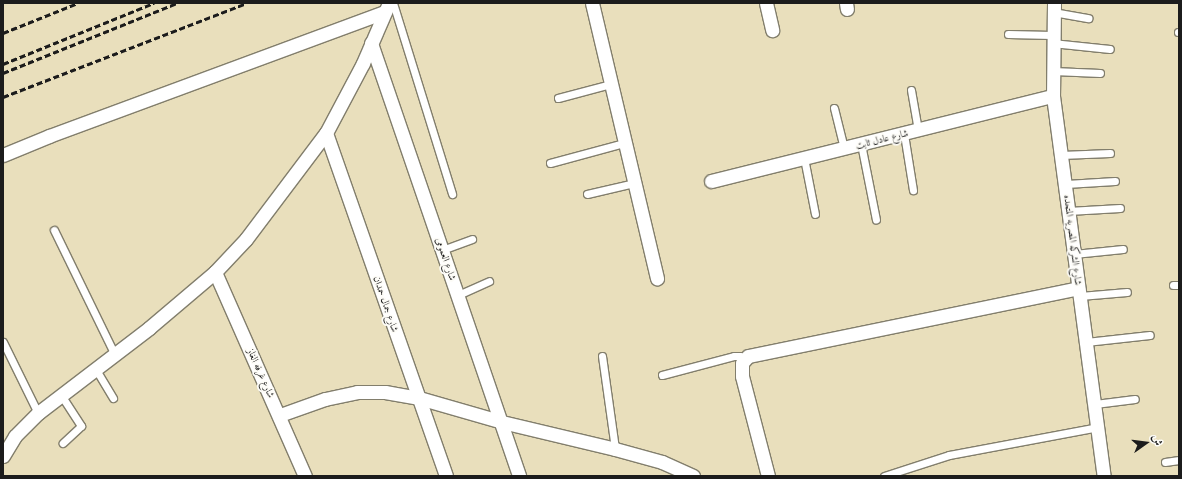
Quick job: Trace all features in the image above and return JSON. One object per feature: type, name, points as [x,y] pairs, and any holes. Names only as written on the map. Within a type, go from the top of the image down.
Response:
[{"type":"street","points":[[592,3],[657,278]]},
{"type":"street","points":[[766,3],[772,30]]},
{"type":"street","points":[[3,456],[15,436],[38,413],[114,353],[149,328],[215,272],[246,239],[326,133],[389,6]]},
{"type":"street","points":[[3,155],[389,6]]},
{"type":"street","name":"شارع الشركه المصريه المتحده","points":[[1053,8],[1053,96],[1104,476]]},
{"type":"street","name":"شارع العمومى","points":[[371,43],[502,422],[519,476]]},
{"type":"street","name":"شارع عادل ثابت","points":[[711,182],[1053,96]]},
{"type":"street","name":"شارع جمال حمدان","points":[[326,133],[446,476]]},
{"type":"street","name":"شارع غرفه الغاز","points":[[215,272],[306,476]]},
{"type":"street","points":[[768,476],[742,369],[748,356],[758,352],[1079,292]]},
{"type":"street","points":[[280,415],[325,399],[356,392],[385,392],[419,398],[502,422],[615,449],[662,462],[693,476]]},
{"type":"lane","points":[[389,6],[452,194]]},
{"type":"lane","points":[[1053,8],[1088,18]]},
{"type":"lane","points":[[1008,34],[1052,39],[1110,49]]},
{"type":"lane","points":[[1053,71],[1100,73]]},
{"type":"lane","points":[[558,98],[611,84]]},
{"type":"lane","points":[[911,90],[918,130]]},
{"type":"lane","points":[[834,108],[844,148]]},
{"type":"lane","points":[[904,134],[913,190]]},
{"type":"lane","points":[[550,163],[624,143]]},
{"type":"lane","points":[[861,144],[876,220]]},
{"type":"lane","points":[[1061,155],[1110,153]]},
{"type":"lane","points":[[804,158],[815,214]]},
{"type":"lane","points":[[1066,184],[1115,181]]},
{"type":"lane","points":[[587,194],[634,183]]},
{"type":"lane","points":[[1068,211],[1120,208]]},
{"type":"lane","points":[[54,230],[114,353]]},
{"type":"lane","points":[[442,250],[472,240]]},
{"type":"lane","points":[[1074,254],[1123,248]]},
{"type":"lane","points":[[458,295],[489,281]]},
{"type":"lane","points":[[1079,292],[1127,292]]},
{"type":"lane","points":[[1086,342],[1150,335]]},
{"type":"lane","points":[[3,342],[38,413]]},
{"type":"lane","points":[[602,356],[615,449]]},
{"type":"lane","points":[[662,375],[737,356],[742,369]]},
{"type":"lane","points":[[95,368],[113,398]]},
{"type":"lane","points":[[61,395],[81,426],[63,443]]},
{"type":"lane","points":[[1095,404],[1136,399]]},
{"type":"lane","points":[[884,476],[949,455],[1098,427]]},
{"type":"lane","points":[[1165,462],[1179,460]]},
{"type":"railway","points":[[3,33],[78,3]]},
{"type":"railway","points":[[3,64],[154,3]]},
{"type":"railway","points":[[3,73],[177,3]]},
{"type":"railway","points":[[3,97],[246,3]]}]
